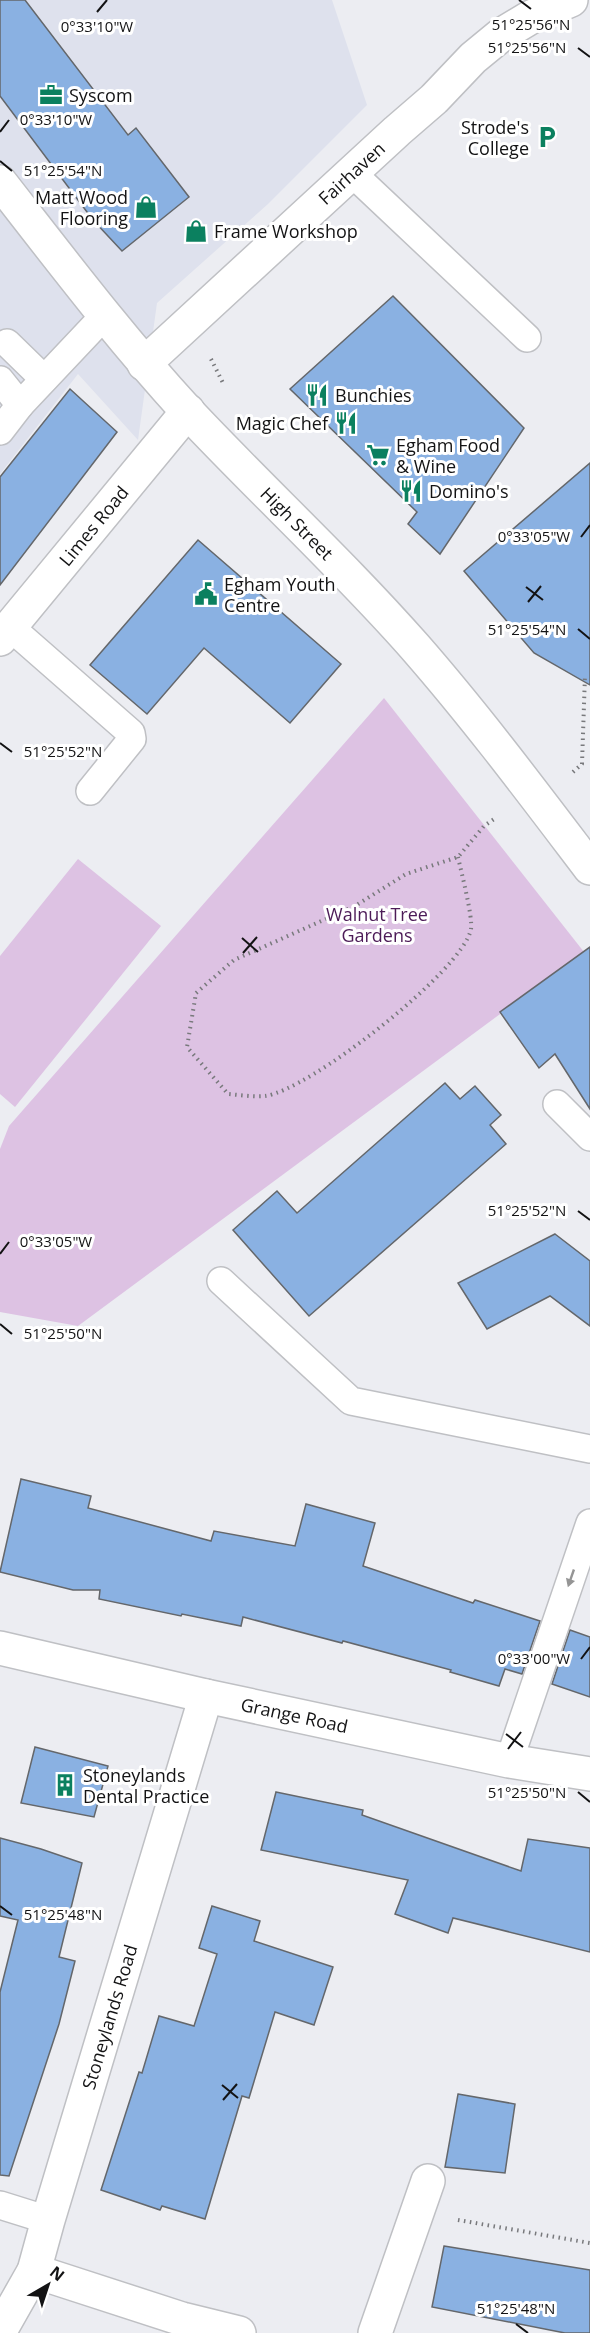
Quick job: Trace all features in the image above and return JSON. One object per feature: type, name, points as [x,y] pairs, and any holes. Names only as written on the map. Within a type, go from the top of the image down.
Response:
[{"type":"street","name":"Fairhaven","points":[[144,364],[434,99],[473,58],[501,35],[531,17],[571,0]]},
{"type":"street","name":"High Street","points":[[0,182],[144,364],[414,646],[484,729],[590,868]]},
{"type":"street","name":"Limes Road","points":[[5,633],[188,411]]},
{"type":"street","name":"Grange Road","points":[[0,1648],[206,1696],[509,1761],[590,1774]]},
{"type":"street","name":"Stoneylands Road","points":[[0,2331],[34,2271],[206,1696]]},
{"type":"street","points":[[375,2333],[428,2181]]},
{"type":"street","points":[[34,2271],[180,2326],[239,2333]]},
{"type":"lane","points":[[352,173],[527,338]]},
{"type":"lane","points":[[1,427],[104,316]]},
{"type":"lane","points":[[7,343],[44,380]]},
{"type":"lane","points":[[0,380],[20,405]]},
{"type":"lane","points":[[5,633],[131,733],[132,739],[90,791]]},
{"type":"lane","points":[[556,1104],[590,1137]]},
{"type":"lane","points":[[221,1281],[351,1401],[590,1449]]},
{"type":"lane","points":[[509,1761],[590,1523]]},
{"type":"lane","points":[[0,2205],[48,2220]]},
{"type":"path","points":[[573,772],[582,764],[585,675]]},
{"type":"path","points":[[458,857],[471,929],[453,960],[380,1028],[312,1076],[266,1096],[228,1094],[187,1047],[196,993],[234,960],[355,906],[406,874],[458,857],[484,826],[502,814]]},
{"type":"path","points":[[416,2213],[590,2243]]},
{"type":"shaded area","points":[[0,0],[332,0],[367,105],[268,204],[157,303],[138,440],[78,374],[0,474]]},
{"type":"green space","name":"Walnut Tree Gardens","points":[[384,698],[584,952],[78,1326],[0,1312],[0,1149],[9,1126]]},
{"type":"green space","points":[[78,859],[161,926],[15,1107],[0,1094],[0,956]]},
{"type":"building","points":[[0,0],[25,0],[128,135],[136,128],[189,197],[122,251],[93,220],[0,96]]},
{"type":"building","points":[[393,296],[524,428],[440,554],[408,524],[417,512],[290,389]]},
{"type":"building","points":[[70,389],[117,432],[0,585],[0,477]]},
{"type":"building","points":[[590,463],[590,685],[534,653],[464,571]]},
{"type":"building","name":"Egham Youth Centre","points":[[198,540],[341,664],[290,723],[204,648],[147,714],[90,665]]},
{"type":"building","points":[[590,947],[590,1109],[555,1054],[539,1068],[500,1012]]},
{"type":"building","points":[[445,1083],[460,1099],[475,1086],[501,1115],[490,1125],[506,1144],[309,1316],[233,1230],[277,1191],[297,1213]]},
{"type":"building","points":[[555,1234],[590,1261],[590,1326],[550,1296],[487,1329],[458,1283]]},
{"type":"building","points":[[21,1479],[91,1496],[88,1508],[211,1541],[214,1531],[295,1546],[306,1504],[375,1523],[363,1566],[473,1603],[475,1600],[540,1621],[522,1674],[505,1669],[499,1686],[450,1672],[451,1670],[243,1617],[241,1626],[182,1614],[181,1616],[99,1599],[100,1590],[73,1590],[0,1572]]},
{"type":"building","points":[[570,1630],[590,1637],[590,1697],[552,1684]]},
{"type":"building","name":"Stoneylands Dental Practice","points":[[35,1747],[108,1766],[94,1817],[21,1803]]},
{"type":"building","points":[[276,1792],[363,1810],[362,1815],[521,1871],[528,1839],[590,1848],[590,1952],[453,1918],[448,1933],[395,1914],[408,1880],[261,1850]]},
{"type":"building","points":[[0,1838],[82,1863],[59,1957],[75,1961],[59,2024],[9,2176],[0,2175],[0,1992],[18,1920],[0,1916]]},
{"type":"building","points":[[212,1906],[260,1921],[254,1941],[333,1967],[314,2025],[275,2012],[249,2098],[242,2096],[205,2219],[162,2206],[160,2210],[101,2190],[139,2072],[142,2073],[159,2016],[194,2026],[217,1954],[199,1948]]},
{"type":"building","points":[[458,2094],[515,2104],[505,2173],[445,2167]]},
{"type":"building","points":[[444,2246],[590,2270],[590,2333],[565,2333],[432,2307]]},
{"type":"place","name":"Syscom","points":[[51,95]]},
{"type":"place","name":"Strode's College","points":[[547,137]]},
{"type":"place","name":"Matt Wood Flooring","points":[[146,207]]},
{"type":"place","name":"Frame Workshop","points":[[196,231]]},
{"type":"place","name":"Bunchies","points":[[317,395]]},
{"type":"place","name":"Magic Chef","points":[[346,423]]},
{"type":"place","name":"Egham Food & Wine","points":[[378,455]]},
{"type":"place","name":"Domino's","points":[[411,491]]},
{"type":"place","name":"Egham Youth Centre","points":[[206,594]]},
{"type":"place","name":"Stoneylands Dental Practice","points":[[65,1785]]}]
